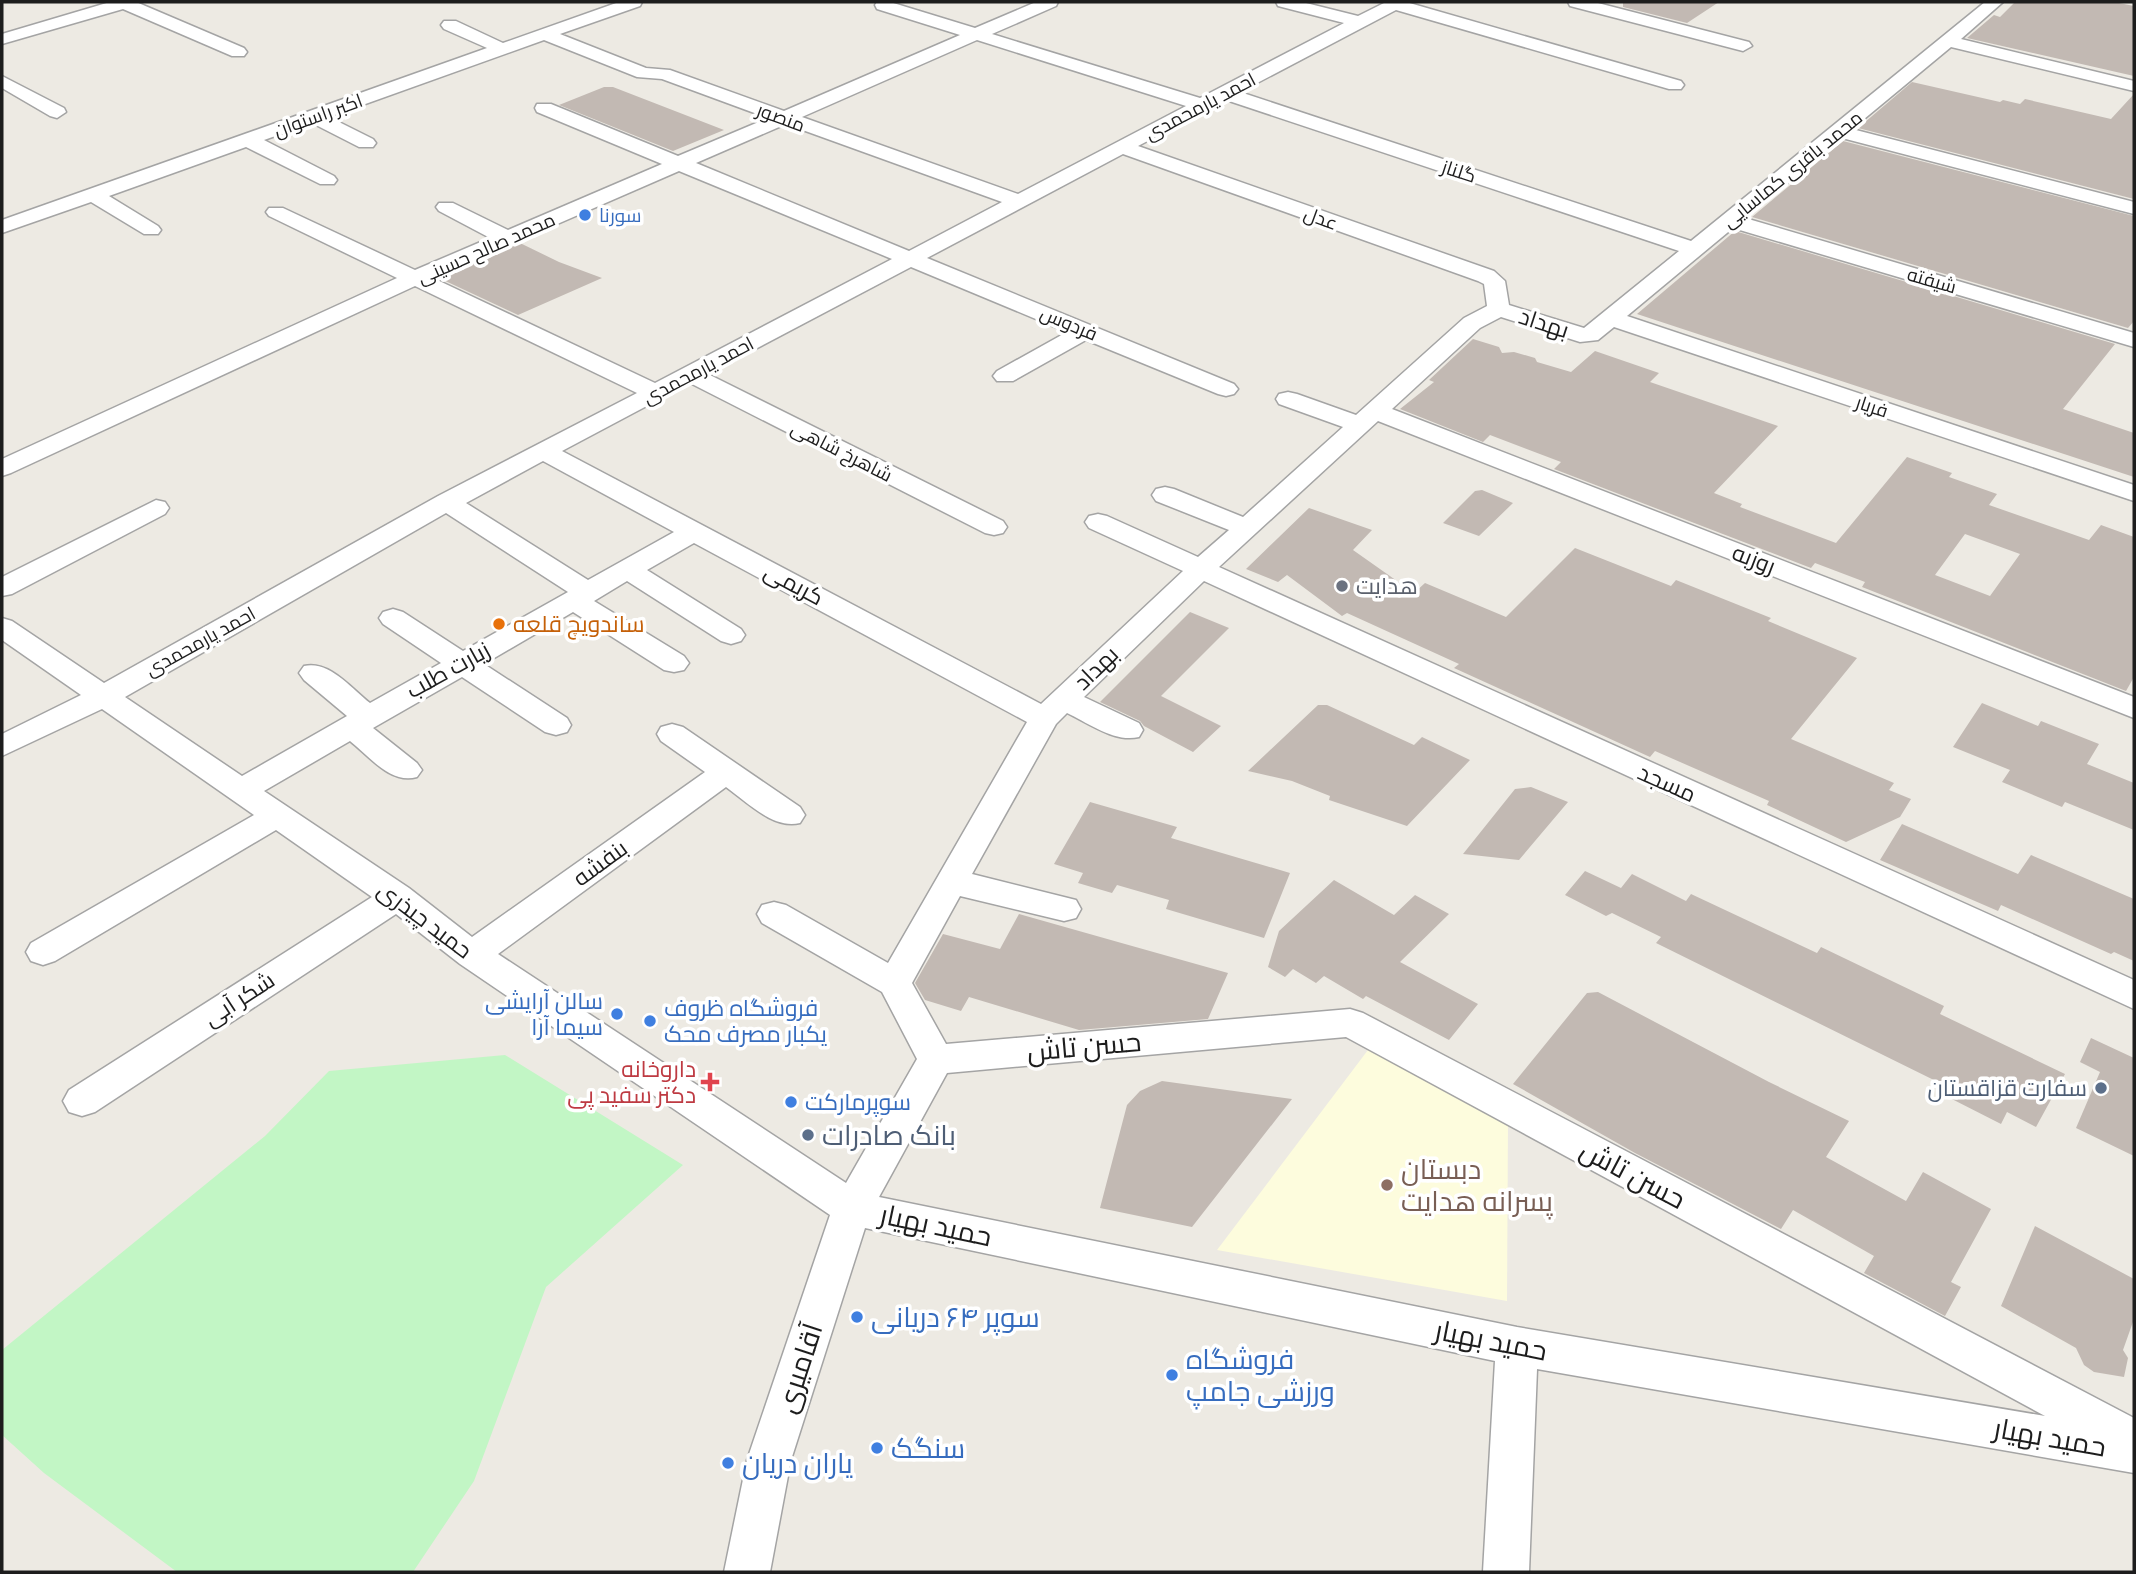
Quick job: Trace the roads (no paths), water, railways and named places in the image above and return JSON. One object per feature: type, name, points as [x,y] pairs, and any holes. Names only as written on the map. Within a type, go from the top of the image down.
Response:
[{"type":"street","points":[[2,39],[124,2],[238,52]]},
{"type":"street","name":"اکبر راستوان","points":[[2,228],[634,2]]},
{"type":"street","name":"محمد صالح حسینی","points":[[2,468],[413,279],[1050,2]]},
{"type":"street","points":[[1283,2],[1359,22]]},
{"type":"street","points":[[1576,2],[1743,46]]},
{"type":"street","name":"محمد باقری کماسایی","points":[[1599,327],[1995,2]]},
{"type":"street","points":[[1396,3],[1675,85]]},
{"type":"street","name":"احمد یارمحمدی","points":[[2,746],[102,697],[447,502],[1396,3]]},
{"type":"street","points":[[883,5],[1202,105]]},
{"type":"street","points":[[450,25],[502,49]]},
{"type":"street","name":"منصور","points":[[544,34],[643,73],[664,74],[1019,201]]},
{"type":"street","points":[[1947,41],[2134,86]]},
{"type":"street","points":[[2,81],[57,112]]},
{"type":"street","name":"گلناز","points":[[1224,93],[1694,249]]},
{"type":"street","name":"فردوس","points":[[544,108],[1226,389]]},
{"type":"street","points":[[313,116],[366,143]]},
{"type":"street","points":[[1838,131],[2134,208]]},
{"type":"street","points":[[248,140],[327,180]]},
{"type":"street","name":"عدل","points":[[1122,147],[1486,276],[1494,281],[1499,309]]},
{"type":"street","points":[[93,195],[151,230]]},
{"type":"street","points":[[446,207],[507,238]]},
{"type":"street","points":[[276,212],[655,393]]},
{"type":"street","name":"شیفته","points":[[1729,220],[2134,340]]},
{"type":"street","name":"بهداد","points":[[894,983],[950,881],[1054,708],[1202,568],[1472,323],[1499,309],[1599,327]]},
{"type":"street","name":"فریار","points":[[1599,327],[2134,493]]},
{"type":"street","points":[[1005,376],[1086,331]]},
{"type":"street","name":"شاهرخ شاهی","points":[[690,374],[994,527]]},
{"type":"street","name":"روزبه","points":[[1288,399],[1367,418],[2134,708]]},
{"type":"street","name":"کریمی","points":[[543,451],[695,531],[1054,708],[1128,730]]},
{"type":"street","points":[[1165,495],[1247,527]]},
{"type":"street","points":[[447,502],[674,663]]},
{"type":"street","points":[[2,588],[156,508]]},
{"type":"street","name":"مسجد","points":[[1098,522],[2134,995]]},
{"type":"street","name":"زیارت طلب","points":[[239,791],[695,531]]},
{"type":"street","points":[[627,569],[731,635]]},
{"type":"street","points":[[393,618],[459,664],[556,725]]},
{"type":"street","name":"حمید چیذری","points":[[2,627],[397,897],[472,955],[852,1208]]},
{"type":"street","points":[[314,673],[406,770]]},
{"type":"street","points":[[672,733],[789,815]]},
{"type":"street","name":"بنفشه","points":[[472,955],[727,771]]},
{"type":"street","points":[[43,952],[276,816]]},
{"type":"street","points":[[950,881],[1064,909]]},
{"type":"street","name":"شکر آبی","points":[[82,1101],[397,897]]},
{"type":"street","points":[[774,914],[894,983],[936,1059],[852,1208]]},
{"type":"street","name":"حسن تاش","points":[[936,1059],[1350,1023],[2134,1441]]},
{"type":"street","name":"حمید بهیار","points":[[852,1208],[1517,1346],[2134,1452]]},
{"type":"street","name":"آقامیری","points":[[747,1572],[769,1460],[852,1208]]},
{"type":"street","points":[[1506,1572],[1517,1346]]},
{"type":"place","name":"سورنا","points":[[585,215]]},
{"type":"place","name":"هدایت","points":[[1342,586]]},
{"type":"place","name":"ساندویچ قلعه","points":[[499,624]]},
{"type":"place","name":"سالن آرایشی سیما آرا","points":[[617,1014]]},
{"type":"place","name":"فروشگاه ظروف یکبار مصرف محک","points":[[650,1021]]},
{"type":"place","name":"داروخانه دکتر سفید پی","points":[[710,1082]]},
{"type":"place","name":"سفارت قزاقستان","points":[[2101,1088]]},
{"type":"place","name":"سوپرمارکت","points":[[791,1102]]},
{"type":"place","name":"بانک صادرات","points":[[808,1135]]},
{"type":"place","name":"دبستان پسرانه هدایت","points":[[1387,1185]]},
{"type":"place","name":"سوپر ۶۴ دریانی","points":[[857,1317]]},
{"type":"place","name":"فروشگاه ورزشی جامپ","points":[[1172,1375]]},
{"type":"place","name":"سنگک","points":[[877,1448]]},
{"type":"place","name":"یاران دریان","points":[[728,1463]]}]
